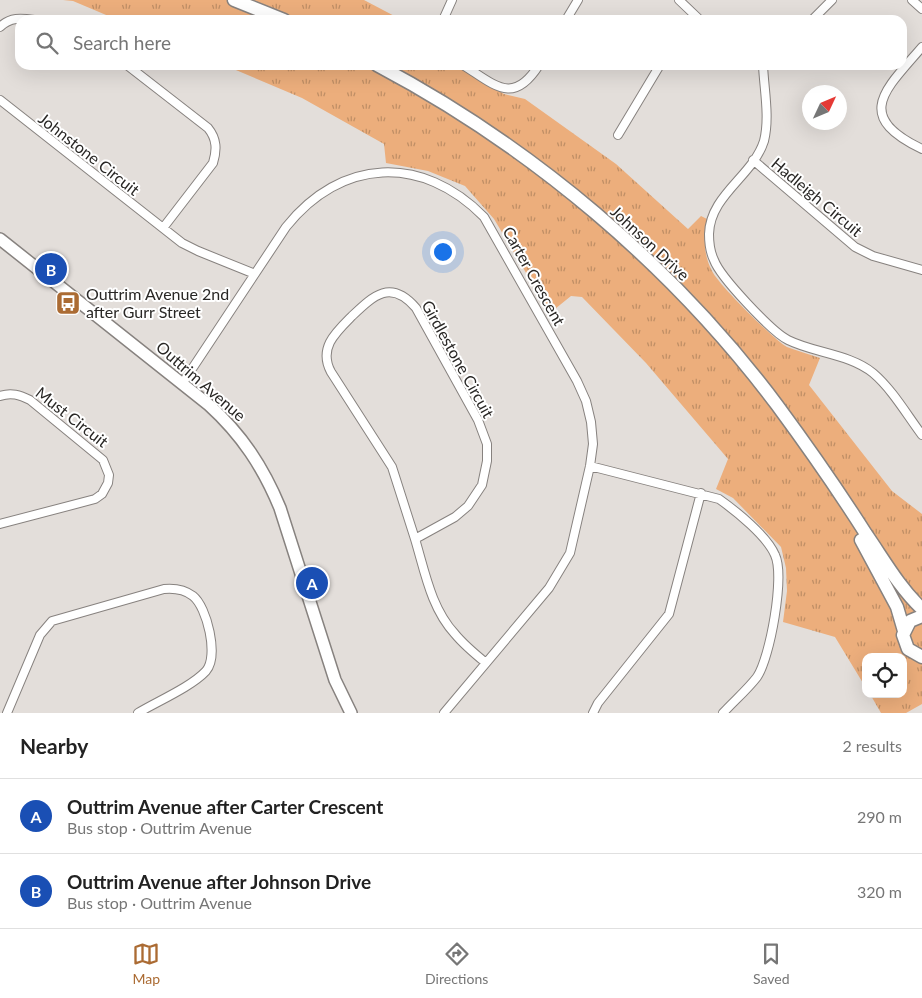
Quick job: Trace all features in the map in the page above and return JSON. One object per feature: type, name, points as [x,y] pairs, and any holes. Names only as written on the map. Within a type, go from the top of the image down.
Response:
[{"type":"main road","points":[[234,0],[272,15]]},
{"type":"main road","name":"Johnson Drive","points":[[386,70],[499,138],[578,198],[642,255],[704,317],[756,377],[816,458],[900,585],[922,609]]},
{"type":"main road","name":"Johnson Drive","points":[[845,504],[859,536],[897,607],[904,631],[904,640],[908,649],[922,657]]},
{"type":"main road","points":[[904,631],[910,621],[922,616]]},
{"type":"street","points":[[445,15],[452,0]]},
{"type":"street","points":[[569,15],[578,0]]},
{"type":"street","points":[[679,0],[688,15]]},
{"type":"street","points":[[817,15],[832,0]]},
{"type":"street","points":[[912,0],[922,8]]},
{"type":"street","points":[[0,27],[15,19]]},
{"type":"street","points":[[907,64],[922,47]]},
{"type":"street","points":[[133,70],[208,128],[215,142],[216,153],[213,163],[163,228]]},
{"type":"street","points":[[471,70],[497,86],[508,89],[519,88],[526,84],[535,70]]},
{"type":"street","points":[[618,135],[657,70]]},
{"type":"street","name":"Hadleigh Circuit","points":[[763,70],[766,125],[761,147],[722,199],[712,218],[709,232],[710,247],[721,274],[781,336],[798,345],[859,364],[872,372],[922,435]]},
{"type":"street","points":[[902,70],[887,87],[883,97],[884,119],[893,134],[922,150]]},
{"type":"street","name":"Johnstone Circuit","points":[[0,100],[163,228],[198,252],[255,274]]},
{"type":"street","name":"Hadleigh Circuit","points":[[753,160],[855,247],[873,256],[922,270]]},
{"type":"street","name":"Carter Crescent","points":[[182,384],[300,210],[316,196],[335,184],[377,172],[399,172],[420,176],[451,189],[469,202],[491,226],[577,381],[586,401],[591,422],[593,444],[576,534],[564,567],[549,588],[444,713]]},
{"type":"street","name":"Outtrim Avenue","points":[[0,239],[230,424],[248,446],[270,482],[335,680],[351,713]]},
{"type":"street","name":"Girdlestone Circuit","points":[[415,539],[455,517],[473,500],[484,477],[487,461],[486,444],[478,420],[416,308],[400,294],[385,292],[371,298],[335,333],[329,342],[326,357],[331,372],[392,467],[432,598],[441,616],[460,641],[486,663]]},
{"type":"street","name":"Must Circuit","points":[[0,396],[10,393],[30,400],[103,460],[109,475],[106,487],[95,498],[0,524]]},
{"type":"street","points":[[590,466],[719,499],[766,541],[775,554],[779,570],[778,592],[764,665],[756,677],[723,713]]},
{"type":"street","points":[[593,713],[598,703],[669,614],[701,493]]},
{"type":"street","points":[[7,713],[40,635],[52,621],[164,589],[185,591],[197,600],[202,609],[213,646],[209,666],[198,677],[138,713]]},
{"type":"green space","points":[[63,0],[364,0],[392,15],[106,15],[73,1]]},
{"type":"green space","points":[[236,70],[465,70],[504,94],[525,99],[616,164],[688,229],[701,216],[707,219],[706,252],[709,265],[716,278],[780,342],[787,347],[820,358],[809,385],[892,491],[922,514],[922,704],[906,713],[881,713],[872,698],[907,698],[907,653],[862,653],[862,681],[835,637],[783,622],[787,591],[786,568],[781,547],[733,498],[716,489],[728,459],[646,363],[582,297],[571,296],[550,313],[494,219],[465,186],[428,171],[386,163],[384,144],[302,98]]},
{"type":"place","name":"Outtrim Avenue after Johnson Drive","points":[[51,269]]},
{"type":"place","name":"Outtrim Avenue 2nd after Gurr Street","points":[[68,303]]},
{"type":"place","name":"Outtrim Avenue after Carter Crescent","points":[[312,583]]}]
